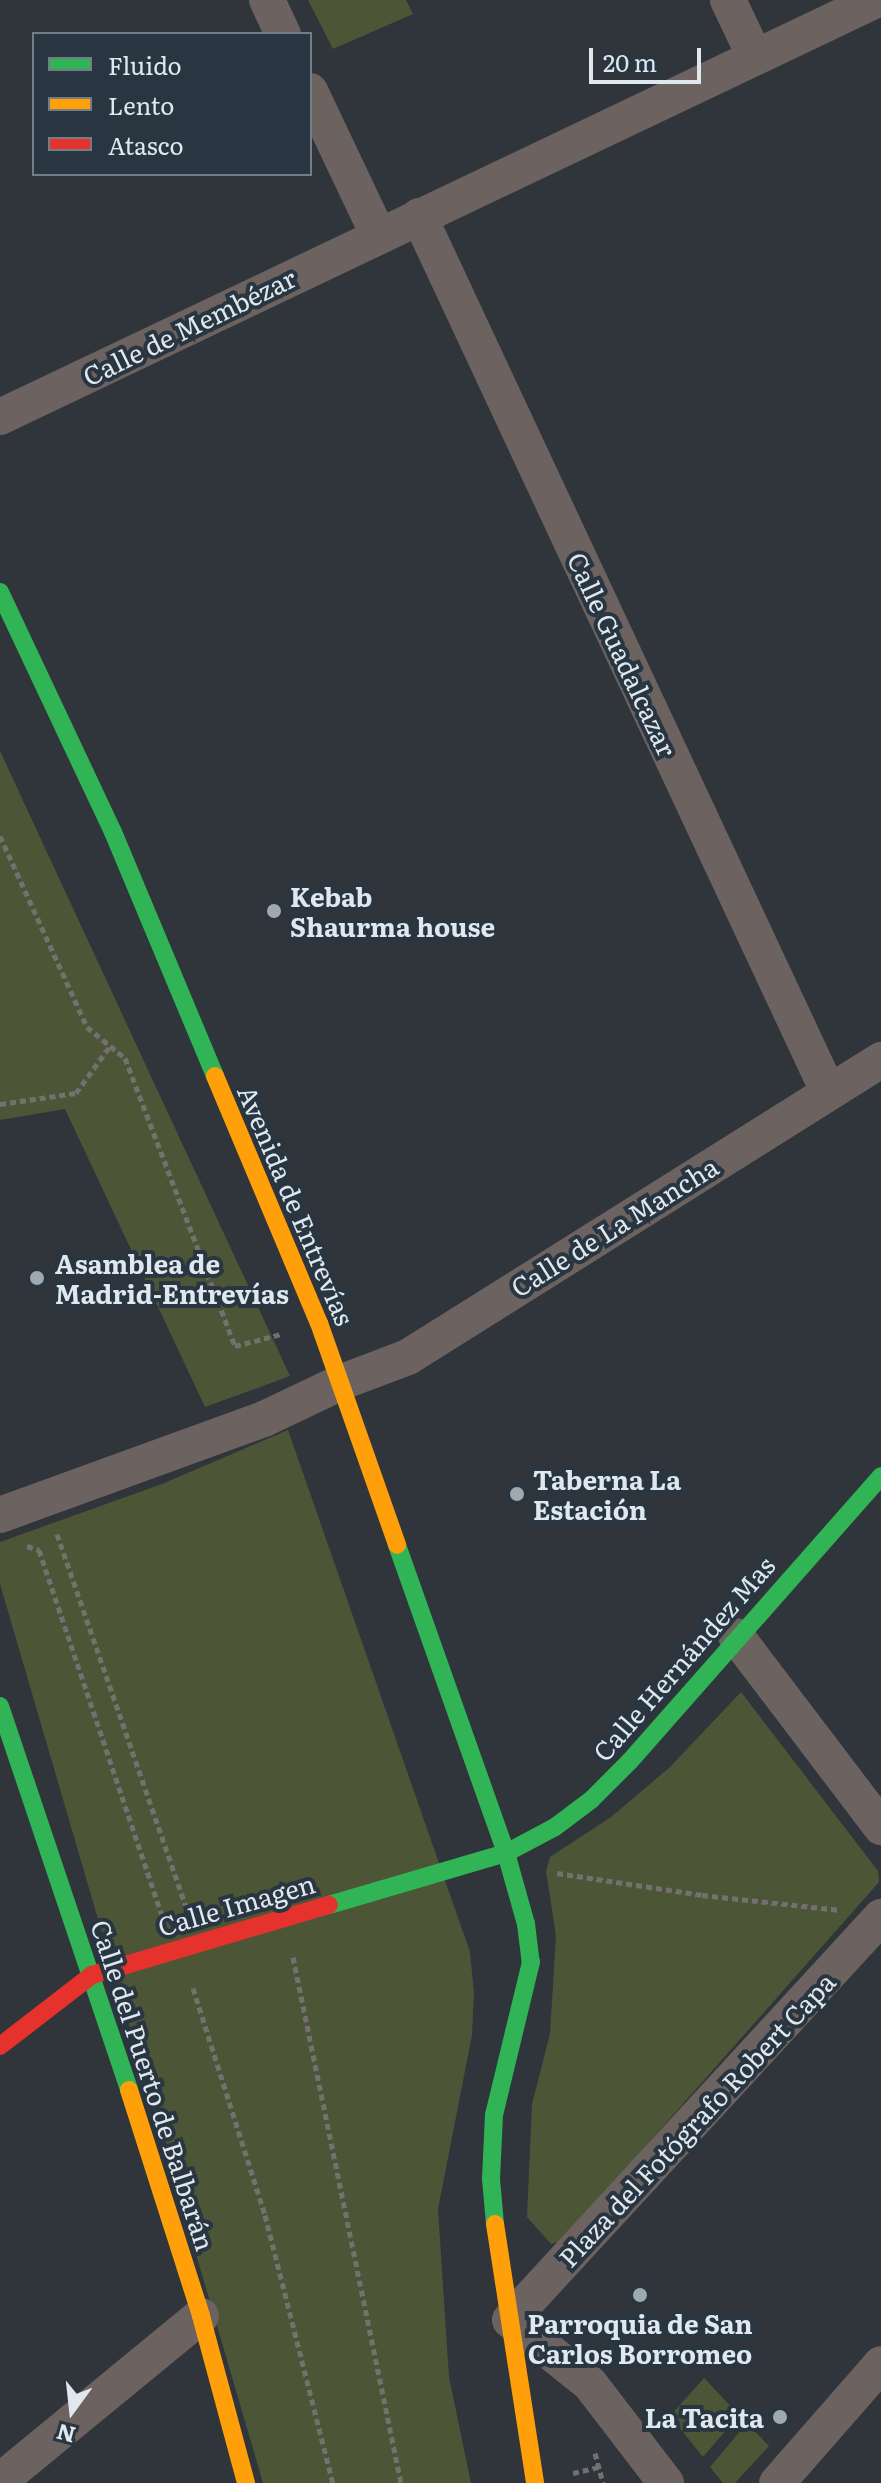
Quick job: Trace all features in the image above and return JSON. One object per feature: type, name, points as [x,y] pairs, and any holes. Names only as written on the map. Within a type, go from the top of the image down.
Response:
[{"type":"main road","name":"Avenida de Entrevías","points":[[0,592],[113,832],[319,1323],[506,1853],[526,1924],[531,1962],[494,2115],[494,2210],[498,2255],[510,2320]]},
{"type":"main road","name":"Calle Hernández Mas","points":[[506,1853],[555,1827],[591,1800],[630,1761],[736,1636],[881,1476]]},
{"type":"main road","name":"Calle del Puerto de Balbarán","points":[[0,1706],[92,1975],[201,2316],[246,2483]]},
{"type":"main road","name":"Calle Imagen","points":[[0,2046],[92,1975],[506,1853]]},
{"type":"main road","points":[[510,2320],[535,2483]]},
{"type":"street","points":[[267,0],[282,32]]},
{"type":"street","points":[[728,0],[754,55]]},
{"type":"street","points":[[876,0],[881,9]]},
{"type":"street","name":"Calle de Membézar","points":[[0,417],[754,55],[876,0]]},
{"type":"street","points":[[312,95],[379,236]]},
{"type":"street","name":"Calle Guadalcazar","points":[[419,216],[828,1091]]},
{"type":"street","name":"Calle de La Mancha","points":[[0,1515],[264,1419],[342,1382],[408,1357],[881,1060]]},
{"type":"street","points":[[736,1636],[881,1827]]},
{"type":"street","name":"Plaza del Fotógrafo Robert Capa","points":[[510,2320],[866,1914]]},
{"type":"street","points":[[0,2481],[201,2316]]},
{"type":"street","points":[[510,2320],[590,2384],[666,2483]]},
{"type":"street","points":[[777,2483],[881,2364]]},
{"type":"path","points":[[0,836],[87,1027],[125,1058],[235,1346],[319,1323]]},
{"type":"path","points":[[0,1104],[76,1093],[110,1046]]},
{"type":"path","points":[[56,1530],[187,1908],[202,1904]]},
{"type":"path","points":[[546,1871],[702,1895],[866,1914]]},
{"type":"path","points":[[290,1943],[401,2483]]},
{"type":"path","points":[[572,2473],[599,2467]]},
{"type":"green space","points":[[308,0],[406,0],[413,14],[333,49]]},
{"type":"green space","points":[[0,751],[290,1376],[205,1407],[65,1109],[0,1120]]},
{"type":"green space","points":[[288,1430],[470,1952],[474,1993],[472,2035],[438,2209],[449,2377],[471,2483],[263,2483],[0,1584],[0,1542],[162,1484]]},
{"type":"green space","points":[[741,1692],[878,1871],[879,1882],[562,2241],[551,2244],[527,2217],[532,2104],[550,2034],[556,1936],[546,1871],[550,1857],[611,1817],[670,1767]]},
{"type":"green space","points":[[704,2378],[739,2415],[703,2457],[670,2416]]},
{"type":"green space","points":[[747,2423],[769,2446],[735,2483],[723,2483],[710,2467]]},
{"type":"traffic: fast","points":[[0,592],[113,832],[215,1076]]},
{"type":"traffic: fast","points":[[329,1905],[506,1853],[555,1827],[591,1800],[630,1761],[881,1476]]},
{"type":"traffic: fast","points":[[397,1545],[506,1853],[526,1924],[531,1962],[494,2115],[491,2179],[495,2224]]},
{"type":"traffic: fast","points":[[0,1706],[129,2090]]},
{"type":"traffic: slow","points":[[215,1076],[319,1323],[397,1545]]},
{"type":"traffic: slow","points":[[129,2090],[201,2316],[246,2483]]},
{"type":"traffic: slow","points":[[495,2224],[535,2483]]},
{"type":"traffic: jam","points":[[0,2046],[92,1975],[329,1905]]},
{"type":"place","name":"Kebab Shaurma house","points":[[274,911]]},
{"type":"place","name":"Asamblea de Madrid-Entrevías","points":[[37,1278]]},
{"type":"place","name":"Taberna La Estación","points":[[517,1494]]},
{"type":"place","name":"Parroquia de San Carlos Borromeo","points":[[640,2295]]},
{"type":"place","name":"La Tacita","points":[[780,2417]]}]
